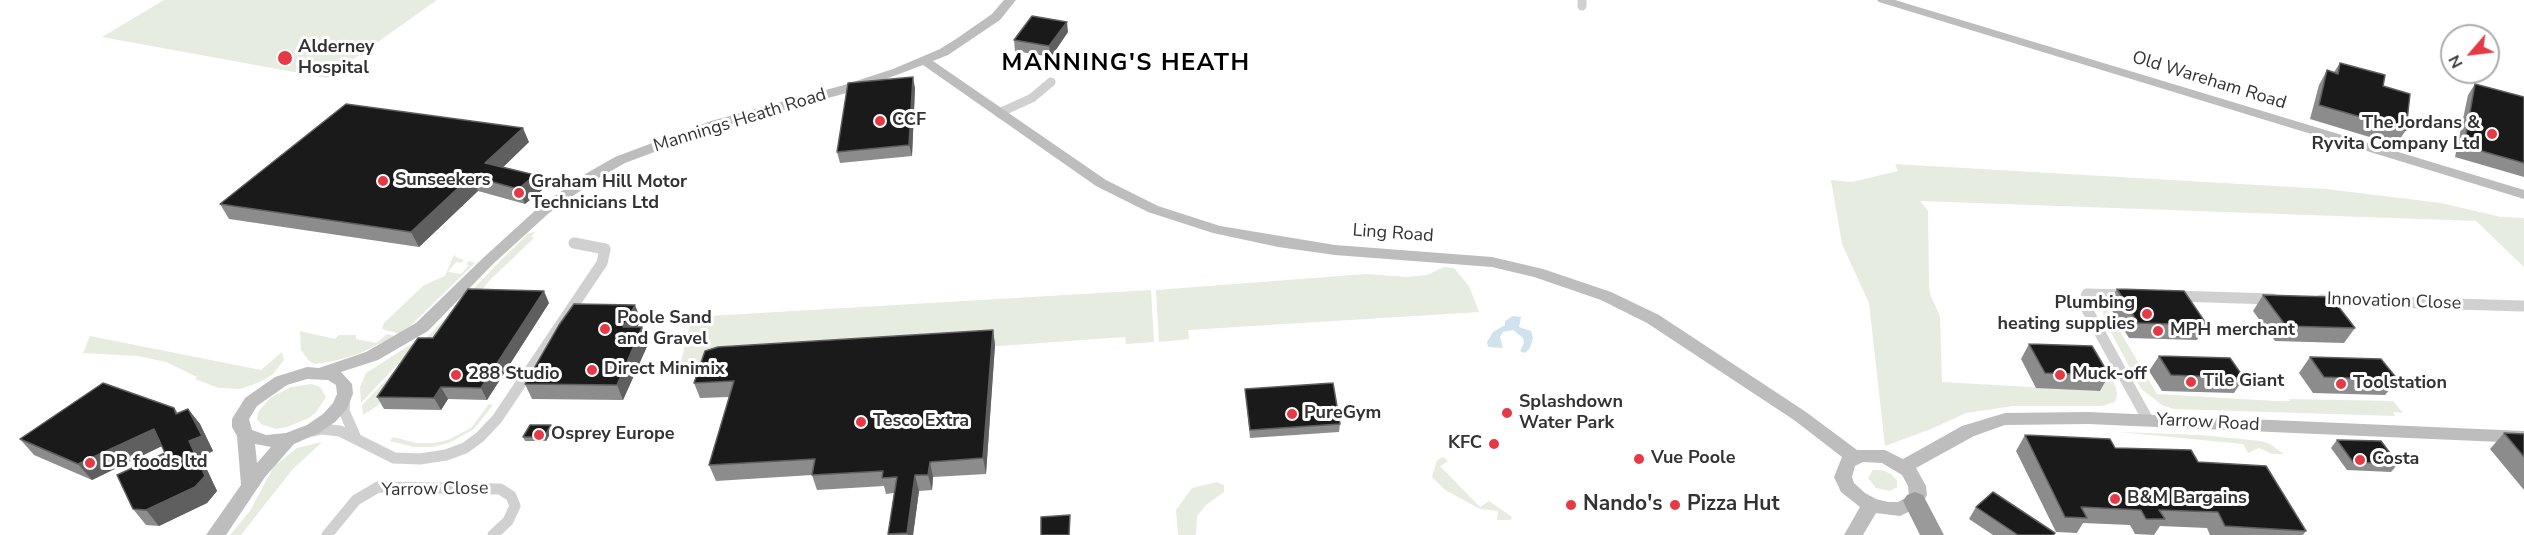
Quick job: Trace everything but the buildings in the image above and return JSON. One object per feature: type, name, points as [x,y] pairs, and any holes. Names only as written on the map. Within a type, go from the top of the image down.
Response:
[{"type":"highway","points":[[1915,501],[1932,535]]},
{"type":"street","name":"Mannings Heath Road","points":[[246,435],[241,428],[240,419],[260,393],[292,377],[321,373],[372,356],[422,327],[488,261],[544,210],[592,176],[620,160],[681,135],[849,88],[944,52],[996,17],[1010,0]]},
{"type":"street","name":"Old Wareham Road","points":[[1883,0],[2524,195]]},
{"type":"street","name":"Ling Road","points":[[924,60],[1101,183],[1153,209],[1218,230],[1305,246],[1492,262],[1538,273],[1606,296],[1653,320],[1800,416],[1854,457]]},
{"type":"street","points":[[999,113],[1032,98],[1051,82]]},
{"type":"street","points":[[306,432],[322,429],[340,431],[355,436],[394,458],[420,459],[446,455],[465,448],[480,437],[496,419],[602,263],[605,249],[574,243]]},
{"type":"street","points":[[2143,296],[2087,294],[2084,304],[2148,420]]},
{"type":"street","points":[[2165,296],[2286,299]]},
{"type":"street","name":"Innovation Close","points":[[2308,300],[2522,306]]},
{"type":"street","name":"Mannings Heath Road","points":[[288,439],[306,432],[329,418],[340,406],[351,376],[372,356]]},
{"type":"street","points":[[321,373],[339,378],[346,391],[344,411],[355,436]]},
{"type":"street","name":"Yarrow Road","points":[[1903,467],[1968,430],[2005,419],[2148,420],[2524,437]]},
{"type":"street","points":[[250,485],[246,435],[266,441],[288,439]]},
{"type":"street","points":[[215,535],[227,522],[250,485],[288,439]]},
{"type":"street","points":[[1873,454],[1885,457],[1903,467],[1915,478],[1918,495],[1915,501],[1900,509],[1888,509],[1871,505],[1859,498],[1847,487],[1843,477],[1847,462],[1854,457],[1873,454]]},
{"type":"street","name":"Yarrow Close","points":[[327,535],[356,500],[378,488],[500,489],[511,496],[515,506],[508,521],[493,535]]},
{"type":"street","points":[[1853,535],[1871,505]]},
{"type":"shaded area","name":"Alderney Hospital","points":[[164,0],[437,0],[327,78],[102,37]]},
{"type":"shaded area","points":[[1895,164],[2326,189],[2441,203],[2501,217],[2524,218],[2524,267],[2476,221],[1920,201],[1928,211],[1929,285],[1930,294],[1940,316],[1942,382],[2100,391],[2091,357],[2100,357],[2116,387],[2117,395],[2115,402],[2102,406],[2013,406],[1966,413],[1885,446],[1869,303],[1842,244],[1831,180],[1852,182],[1898,171]]},
{"type":"shaded area","points":[[535,232],[531,237],[534,238],[489,281],[437,348],[416,354],[377,406],[363,415],[362,405],[502,259],[529,233]]},
{"type":"shaded area","points":[[456,255],[464,260],[461,263],[456,262],[448,272],[461,274],[469,265],[466,264],[469,261],[475,263],[400,334],[382,329],[384,323],[424,285],[445,276]]},
{"type":"shaded area","points":[[1444,267],[1454,268],[1469,286],[1479,312],[1188,330],[1189,339],[1159,342],[1156,290],[1366,274],[1407,277],[1427,275]]},
{"type":"shaded area","points":[[1151,290],[1154,342],[1126,344],[1125,337],[679,369],[692,317]]},
{"type":"shaded area","points":[[2110,298],[2193,302],[2102,301]]},
{"type":"shaded area","points":[[2102,301],[2157,394],[2275,401],[2290,401],[2289,399],[2393,401],[2403,413],[2393,412],[2395,416],[2174,409],[2162,405],[2141,389],[2104,319]]},
{"type":"shaded area","points":[[300,331],[335,339],[339,335],[356,335],[356,339],[376,343],[387,334],[395,336],[358,354],[315,364],[309,361],[301,350]]},
{"type":"shaded area","points":[[90,336],[261,370],[282,352],[284,360],[272,375],[260,382],[240,389],[219,388],[195,379],[197,377],[166,362],[138,356],[83,353]]},
{"type":"shaded area","points":[[424,336],[361,403],[360,387],[366,373]]},
{"type":"shaded area","points":[[312,384],[320,387],[326,397],[317,411],[309,418],[276,429],[261,424],[257,419],[258,412],[270,398],[291,387]]},
{"type":"shaded area","points":[[489,404],[493,405],[474,429],[449,443],[432,447],[414,447],[390,441],[393,437],[416,443],[448,440],[471,428]]},
{"type":"shaded area","points":[[2119,432],[2201,435],[2261,441],[2270,444],[2284,454],[2272,454],[2259,448],[2248,453],[2243,444]]},
{"type":"shaded area","points":[[322,442],[292,470],[241,535],[230,535],[250,511],[274,466],[297,448]]},
{"type":"shaded area","points":[[1443,457],[1448,461],[1440,466],[1480,507],[1489,501],[1512,517],[1510,520],[1497,520],[1498,511],[1480,509],[1445,490],[1432,477],[1437,460]]},
{"type":"shaded area","points":[[1873,470],[1882,470],[1891,474],[1897,480],[1897,487],[1890,491],[1876,488],[1868,478]]},
{"type":"shaded area","points":[[1217,482],[1224,485],[1224,492],[1206,505],[1197,516],[1196,535],[1178,535],[1176,510],[1192,488]]},
{"type":"water","points":[[1513,316],[1521,317],[1519,327],[1531,331],[1533,338],[1530,348],[1525,353],[1520,351],[1524,343],[1523,338],[1513,330],[1503,332],[1500,337],[1503,348],[1488,347],[1487,342],[1493,332],[1505,325],[1505,321]]},
{"type":"place","name":"Alderney Hospital","points":[[285,58]]},
{"type":"place","name":"CCF","points":[[880,121]]},
{"type":"place","name":"The Jordans & Ryvita Company Ltd","points":[[2492,134]]},
{"type":"place","name":"Sunseekers","points":[[383,181]]},
{"type":"place","name":"Graham Hill Motor Technicians Ltd","points":[[519,193]]},
{"type":"place","name":"Plumbing heating supplies","points":[[2147,314]]},
{"type":"place","name":"Poole Sand and Gravel","points":[[605,329]]},
{"type":"place","name":"MPH merchant","points":[[2158,331]]},
{"type":"place","name":"Direct Minimix","points":[[592,370]]},
{"type":"place","name":"288 Studio","points":[[456,375]]},
{"type":"place","name":"Muck-off","points":[[2060,375]]},
{"type":"place","name":"Tile Giant","points":[[2191,382]]},
{"type":"place","name":"Toolstation","points":[[2341,384]]},
{"type":"place","name":"Splashdown Water Park","points":[[1507,413]]},
{"type":"place","name":"PureGym","points":[[1292,414]]},
{"type":"place","name":"Tesco Extra","points":[[861,422]]},
{"type":"place","name":"Osprey Europe","points":[[539,435]]},
{"type":"place","name":"KFC","points":[[1494,444]]},
{"type":"place","name":"Vue Poole","points":[[1639,459]]},
{"type":"place","name":"Costa","points":[[2360,460]]},
{"type":"place","name":"DB foods ltd","points":[[90,463]]},
{"type":"place","name":"B&M Bargains","points":[[2115,499]]},
{"type":"place","name":"Nando's","points":[[1571,505]]},
{"type":"place","name":"Pizza Hut","points":[[1675,505]]},
{"type":"district","name":"MANNING'S HEATH","points":[[1126,64]]}]
